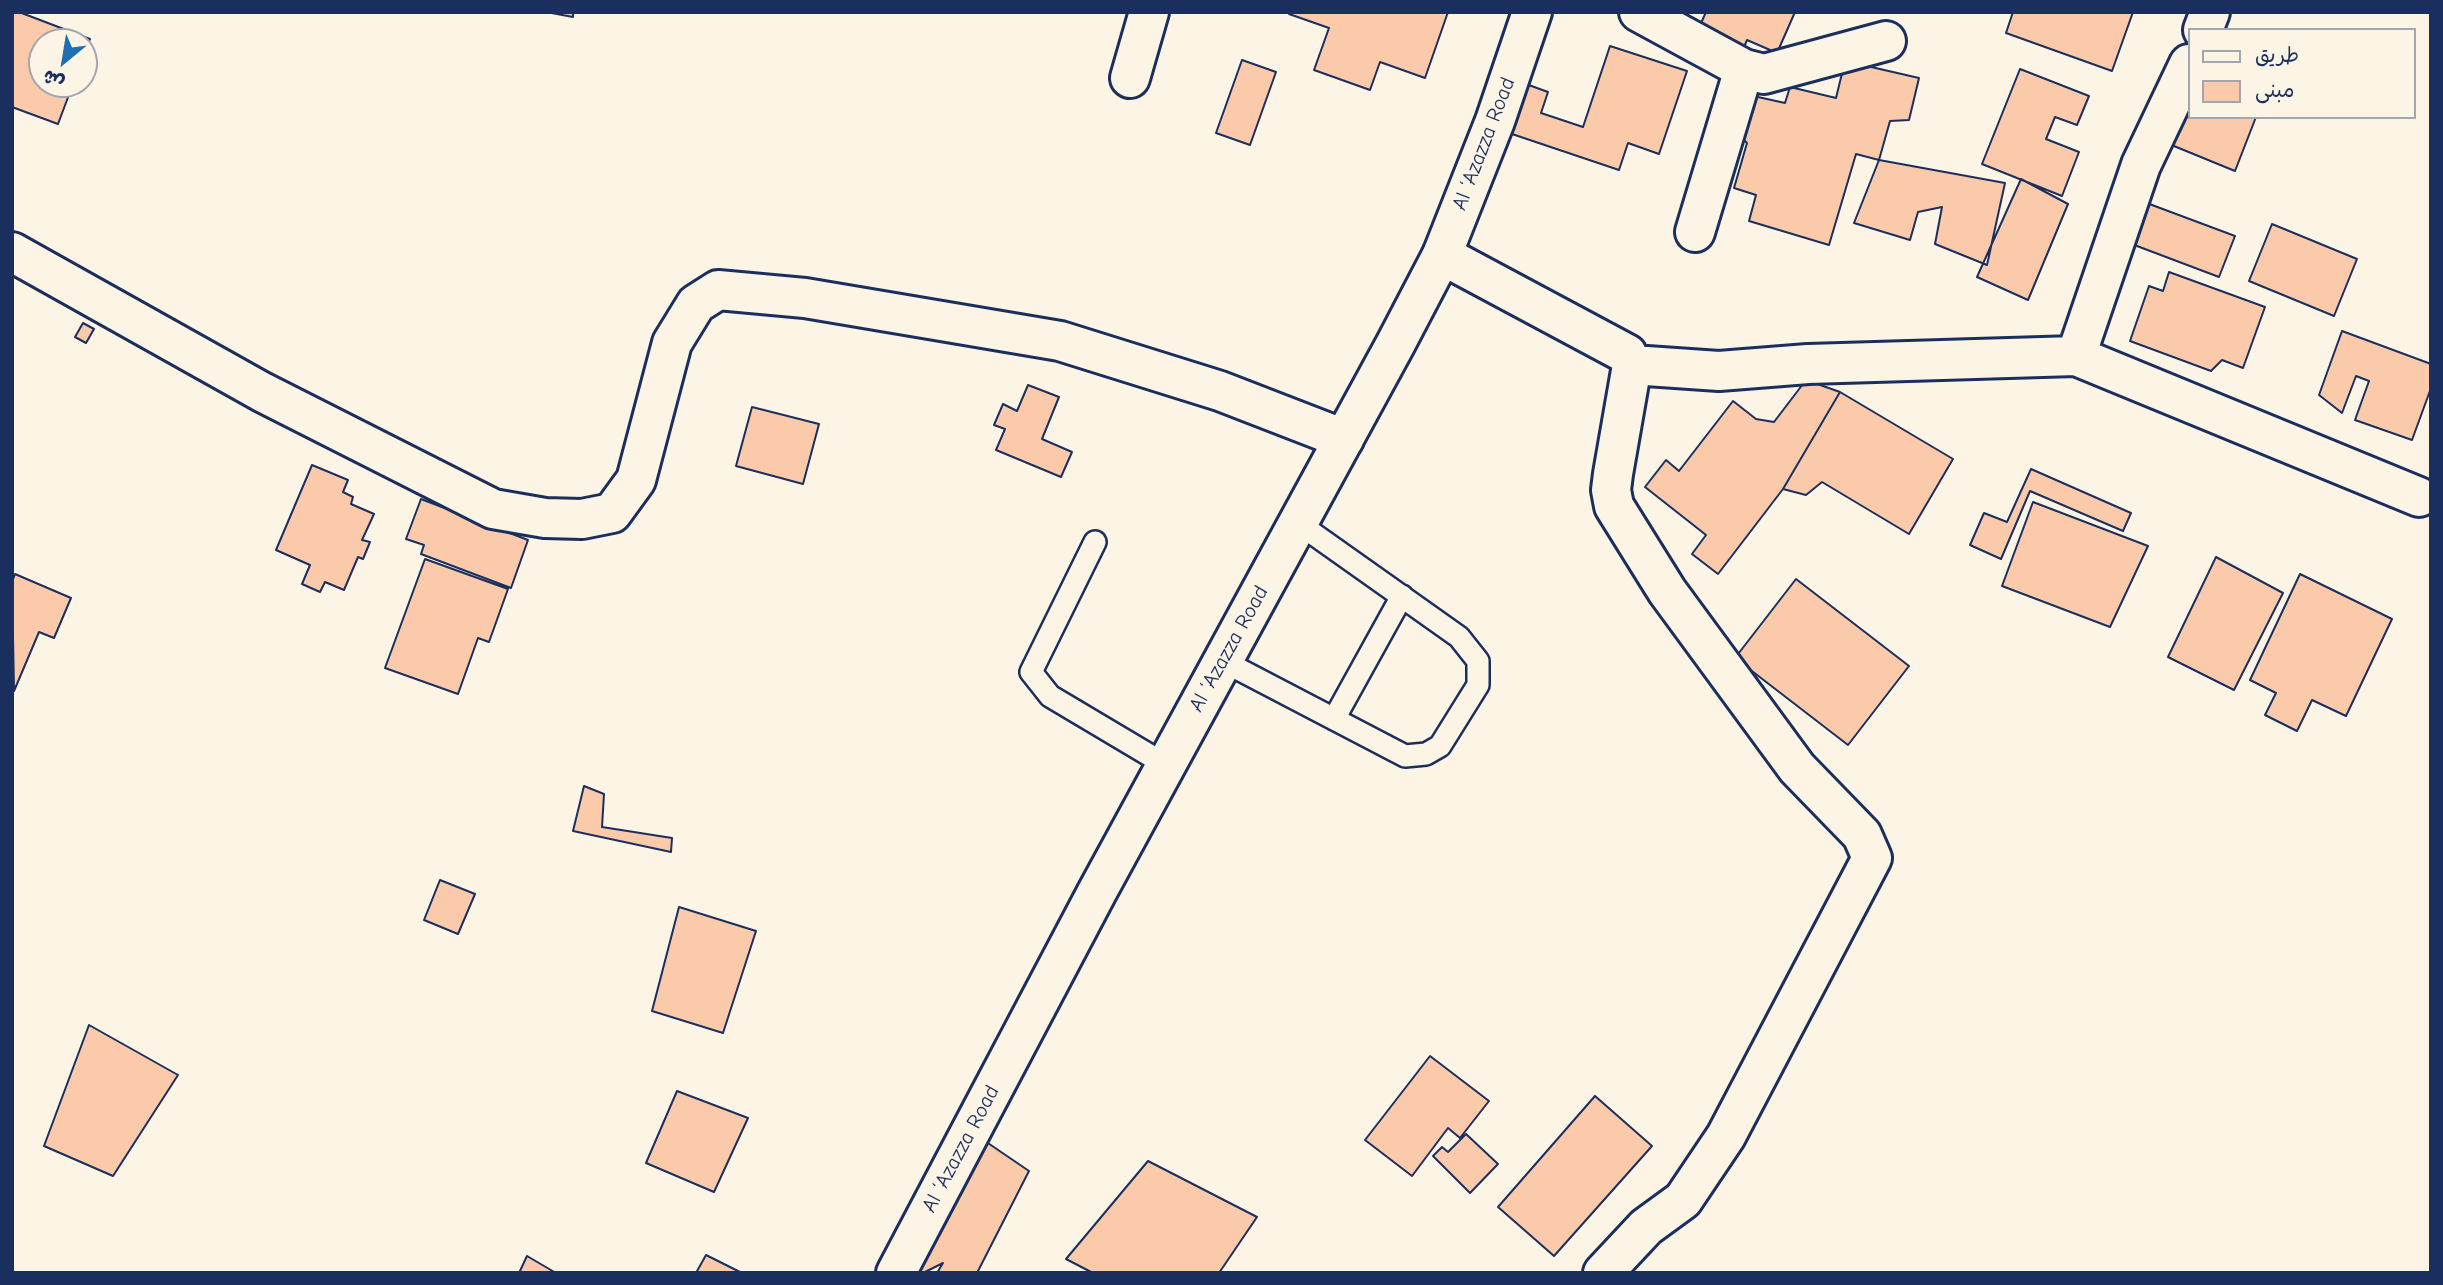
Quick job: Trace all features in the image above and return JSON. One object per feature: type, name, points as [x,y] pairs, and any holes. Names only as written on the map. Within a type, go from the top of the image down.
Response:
[{"type":"street","points":[[1130,78],[1149,12]]},
{"type":"street","name":"Al ‘Azazza Road","points":[[896,1273],[1097,892],[1442,255],[1494,121],[1532,12]]},
{"type":"street","points":[[1639,12],[1744,69],[1764,74],[1886,41]]},
{"type":"street","points":[[2076,356],[2141,165],[2188,66]]},
{"type":"street","points":[[1695,232],[1744,69]]},
{"type":"street","points":[[12,252],[262,392],[493,509],[545,518],[582,519],[612,513],[636,480],[672,343],[696,304],[718,290],[805,298],[1060,341],[1220,391],[1344,439]]},
{"type":"street","points":[[1442,255],[1627,354],[1632,365],[1613,474],[1611,490],[1614,506],[1667,591],[1797,768],[1862,835],[1872,858],[1726,1136],[1683,1200],[1646,1227],[1603,1273]]},
{"type":"street","points":[[1632,365],[1718,371],[1808,364],[2076,356],[2418,497]]},
{"type":"lane","points":[[1223,661],[1405,756],[1426,754],[1440,746],[1478,685],[1478,661],[1459,637],[1298,523]]},
{"type":"lane","points":[[1095,542],[1031,671],[1051,696],[1166,765]]},
{"type":"lane","points":[[1334,719],[1402,596]]},
{"type":"building","points":[[12,12],[19,12],[61,28],[28,28],[28,98],[68,98],[58,124],[12,107]]},
{"type":"building","points":[[546,12],[573,12],[573,17]]},
{"type":"building","points":[[1448,12],[1425,78],[1380,62],[1370,90],[1314,70],[1329,28],[1289,14]]},
{"type":"building","points":[[1706,12],[1795,12],[1777,53],[1747,40],[1742,52],[1697,32]]},
{"type":"building","points":[[2013,12],[2133,12],[2112,71],[2006,33]]},
{"type":"building","points":[[1610,46],[1687,71],[1659,154],[1628,143],[1619,170],[1509,133],[1526,84],[1548,92],[1541,113],[1583,127]]},
{"type":"building","points":[[1242,60],[1276,72],[1250,145],[1216,133]]},
{"type":"building","points":[[1845,61],[1919,78],[1909,120],[1890,121],[1879,160],[1856,154],[1829,245],[1749,221],[1756,195],[1734,188],[1747,143],[1732,128],[1740,93],[1785,103],[1790,87],[1836,98]]},
{"type":"building","points":[[2020,69],[2089,96],[2077,125],[2055,117],[2046,139],[2079,152],[2062,196],[1982,164]]},
{"type":"building","points":[[2188,96],[2188,119],[2255,119],[2235,171],[2169,144]]},
{"type":"building","points":[[1879,160],[2005,183],[1987,265],[1935,244],[1942,207],[1918,212],[1910,240],[1854,223]]},
{"type":"building","points":[[2021,179],[2068,204],[2028,300],[1977,277]]},
{"type":"building","points":[[2144,202],[2235,236],[2219,277],[2129,243]]},
{"type":"building","points":[[2272,224],[2357,259],[2334,316],[2249,281]]},
{"type":"building","points":[[2169,272],[2265,307],[2243,368],[2222,360],[2211,371],[2130,341],[2149,286],[2163,291]]},
{"type":"building","points":[[83,323],[94,329],[86,343],[75,337]]},
{"type":"building","points":[[2342,331],[2431,364],[2431,388],[2412,440],[2355,420],[2369,381],[2356,376],[2342,413],[2319,395]]},
{"type":"building","points":[[1806,380],[1840,392],[1783,489],[1718,574],[1692,554],[1706,535],[1645,487],[1666,460],[1679,471],[1733,401],[1756,419],[1774,422]]},
{"type":"building","points":[[1028,385],[1059,397],[1042,439],[1072,452],[1061,477],[996,450],[1005,429],[994,425],[1003,404],[1017,411]]},
{"type":"building","points":[[1840,392],[1953,459],[1909,534],[1822,482],[1806,495],[1783,489]]},
{"type":"building","points":[[752,407],[819,424],[803,484],[736,466]]},
{"type":"building","points":[[312,465],[348,480],[343,492],[353,497],[351,504],[374,514],[362,540],[370,542],[363,559],[358,557],[344,590],[325,582],[320,592],[302,584],[310,565],[276,550]]},
{"type":"building","points":[[2031,469],[2131,513],[2123,531],[2030,491],[2001,559],[1970,545],[1984,513],[2007,522]]},
{"type":"building","points":[[421,499],[528,540],[511,588],[421,554],[424,545],[406,539]]},
{"type":"building","points":[[2033,502],[2148,546],[2110,627],[2002,586]]},
{"type":"building","points":[[2216,557],[2283,593],[2234,690],[2168,657]]},
{"type":"building","points":[[425,559],[508,589],[489,642],[478,638],[458,694],[385,668]]},
{"type":"building","points":[[15,574],[71,598],[54,638],[39,632],[14,691],[12,582]]},
{"type":"building","points":[[2300,574],[2392,619],[2346,716],[2312,700],[2297,731],[2265,715],[2276,693],[2250,680]]},
{"type":"building","points":[[1796,579],[1909,666],[1848,745],[1735,658]]},
{"type":"building","points":[[584,786],[604,794],[602,827],[672,838],[671,852],[573,831]]},
{"type":"building","points":[[440,880],[475,894],[458,934],[424,920]]},
{"type":"building","points":[[679,907],[756,931],[723,1033],[652,1011]]},
{"type":"building","points":[[89,1025],[178,1075],[113,1176],[44,1146]]},
{"type":"building","points":[[1430,1056],[1489,1101],[1460,1138],[1448,1128],[1412,1176],[1365,1140]]},
{"type":"building","points":[[677,1091],[748,1118],[714,1192],[646,1163]]},
{"type":"building","points":[[1595,1096],[1652,1146],[1554,1256],[1498,1207]]},
{"type":"building","points":[[1466,1134],[1498,1164],[1470,1193],[1433,1156],[1442,1147],[1448,1152]]},
{"type":"building","points":[[982,1139],[1029,1171],[977,1273],[937,1273],[943,1263],[923,1273],[911,1273]]},
{"type":"building","points":[[1148,1161],[1257,1217],[1219,1273],[1093,1273],[1066,1259]]},
{"type":"building","points":[[706,1255],[742,1273],[696,1273]]},
{"type":"building","points":[[527,1256],[556,1273],[519,1273]]}]
